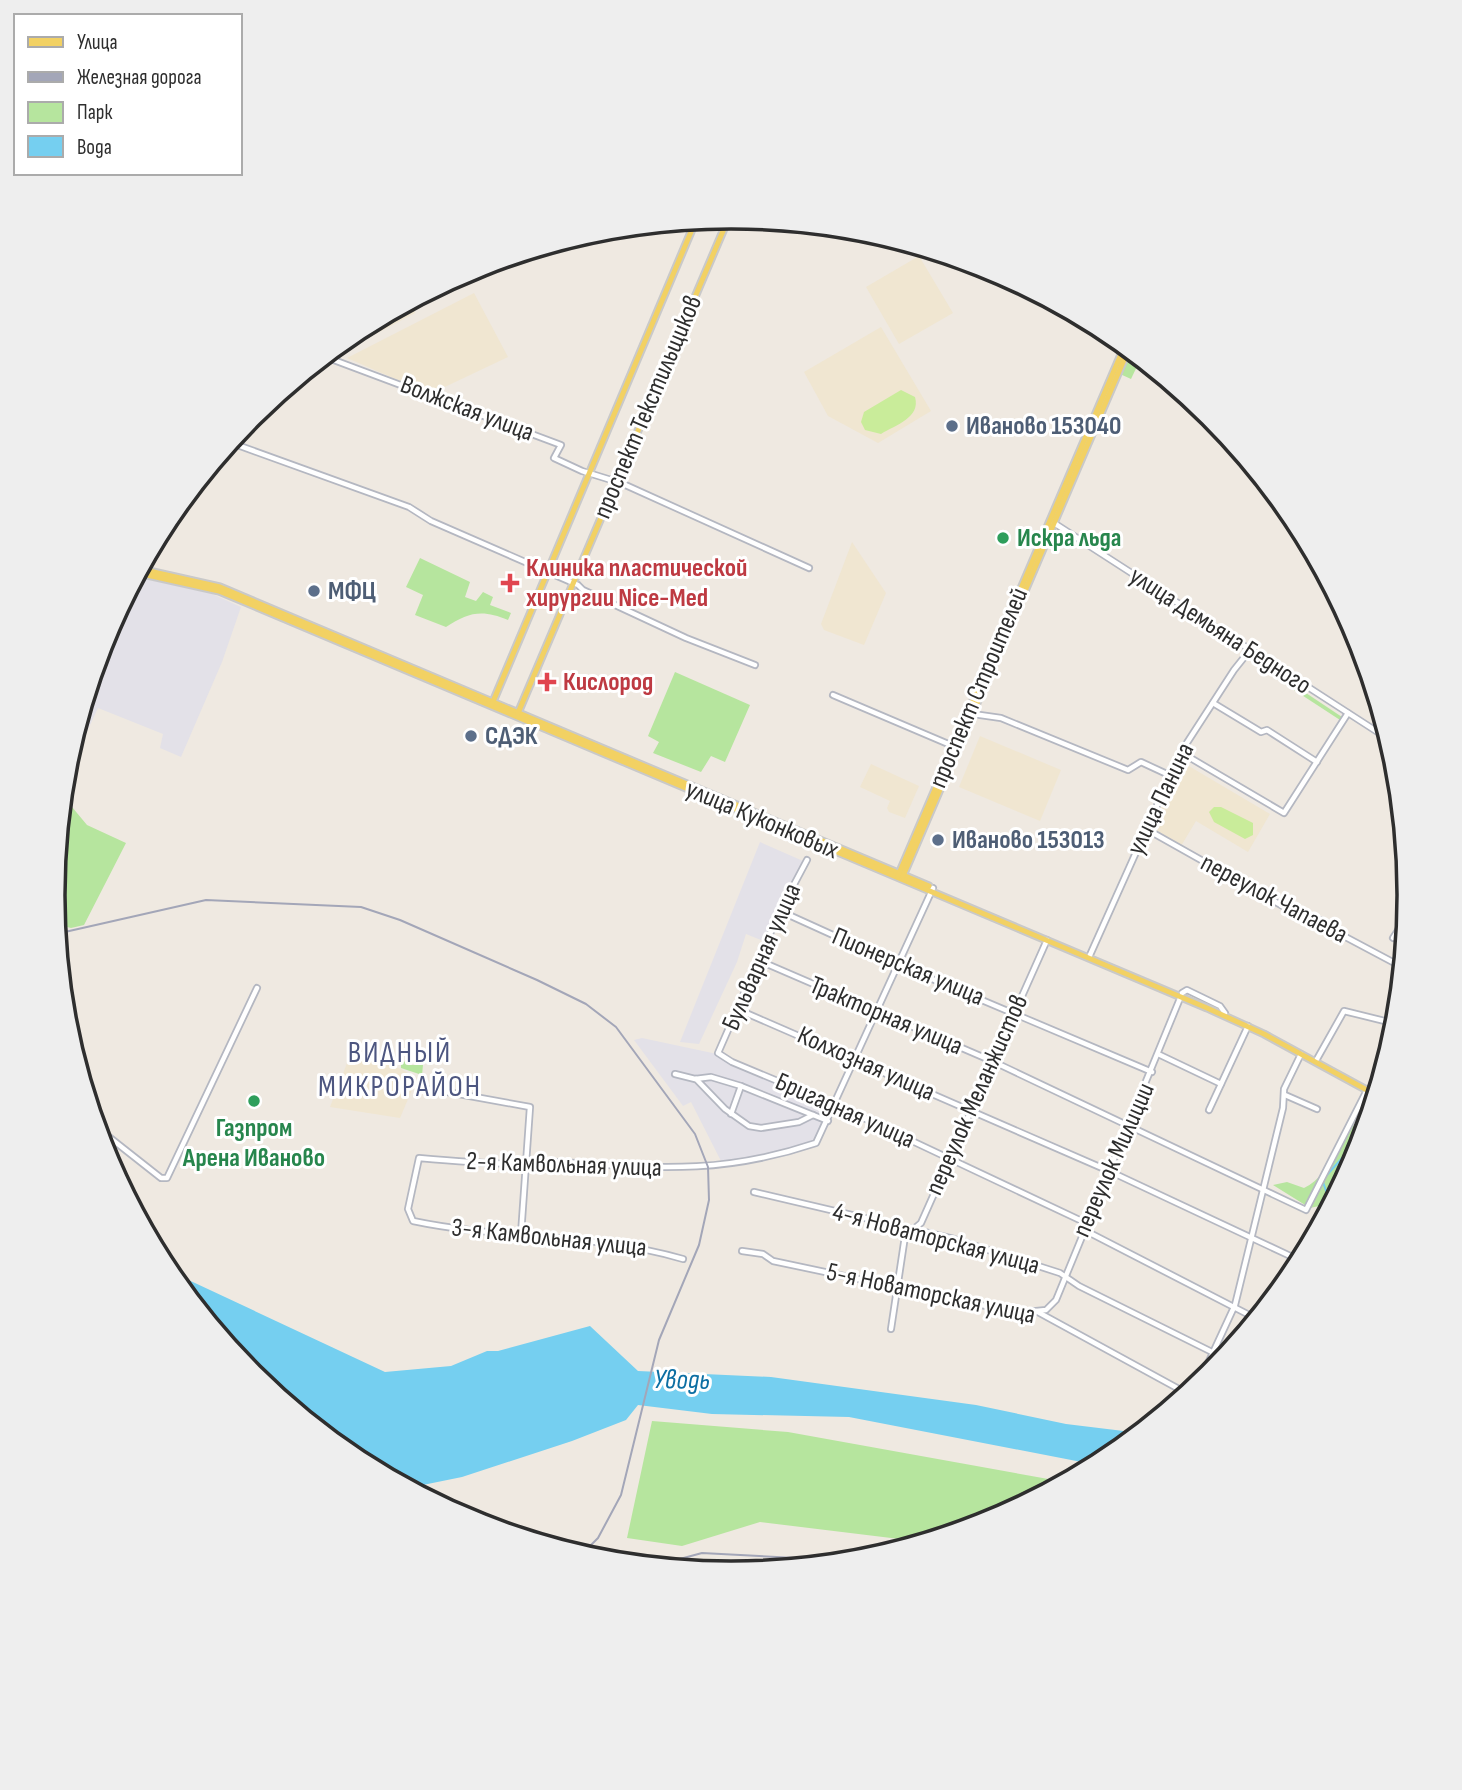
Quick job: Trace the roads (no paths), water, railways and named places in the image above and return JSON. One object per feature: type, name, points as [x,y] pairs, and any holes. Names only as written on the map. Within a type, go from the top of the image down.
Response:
[{"type":"main road","name":"проспект Текстильщиков","points":[[514,712],[522,701],[724,229]]},
{"type":"main road","name":"проспект Текстильщиков","points":[[491,705],[692,230]]},
{"type":"main road","name":"проспект Строителей","points":[[901,876],[1123,356]]},
{"type":"main road","name":"улица Куконковых","points":[[148,573],[219,592],[1089,956]]},
{"type":"main road","name":"улица Куконковых","points":[[502,709],[765,819]]},
{"type":"main road","name":"улица Куконковых","points":[[933,890],[1225,1013],[1317,1059],[1368,1089]]},
{"type":"main road","name":"улица Куконковых","points":[[1182,995],[1248,1026],[1367,1090]]},
{"type":"street","name":"Волжская улица","points":[[334,360],[561,444],[554,458],[589,474]]},
{"type":"street","points":[[240,446],[376,493],[485,546],[573,582],[583,590],[686,638],[755,665]]},
{"type":"street","points":[[589,474],[616,482],[809,568]]},
{"type":"street","name":"улица Демьяна Бедного","points":[[1052,522],[1377,732]]},
{"type":"street","name":"улица Панина","points":[[1089,956],[1181,752],[1250,650]]},
{"type":"street","points":[[833,695],[956,747]]},
{"type":"street","points":[[1213,703],[1261,732],[1267,730],[1317,762]]},
{"type":"street","points":[[970,713],[1001,718],[1128,770],[1141,762],[1170,775]]},
{"type":"street","points":[[1181,752],[1284,813],[1348,713]]},
{"type":"street","name":"переулок Чапаева","points":[[1146,829],[1313,923],[1321,920],[1338,933],[1394,963]]},
{"type":"street","name":"Бульварная улица","points":[[719,1053],[780,911],[807,860]]},
{"type":"street","points":[[675,1074],[695,1079],[711,1077],[741,1086],[828,1121],[933,890]]},
{"type":"street","name":"Пионерская улица","points":[[780,911],[1152,1073]]},
{"type":"street","points":[[1393,938],[1396,933]]},
{"type":"street","name":"переулок Меланжистов","points":[[891,1329],[905,1236],[921,1223],[1047,939]]},
{"type":"street","name":"Тракторная улица","points":[[760,961],[992,1061],[1306,1210],[1367,1090]]},
{"type":"street","points":[[111,1138],[161,1178],[167,1178],[257,988]]},
{"type":"street","name":"переулок Милиции","points":[[1036,1311],[1053,1304],[1152,1073],[1182,995]]},
{"type":"street","name":"Колхозная улица","points":[[739,1010],[1109,1171],[1290,1256]]},
{"type":"street","points":[[1317,1059],[1344,1011],[1385,1021]]},
{"type":"street","points":[[1209,1110],[1248,1026]]},
{"type":"street","name":"Бригадная улица","points":[[719,1053],[732,1062],[949,1158],[1085,1225],[1088,1233],[1249,1314]]},
{"type":"street","points":[[1158,1054],[1221,1084]]},
{"type":"street","points":[[1214,1353],[1235,1305],[1285,1095],[1284,1089],[1301,1054]]},
{"type":"street","points":[[695,1079],[732,1114],[749,1126],[761,1128],[799,1122],[813,1115]]},
{"type":"street","points":[[732,1114],[741,1086]]},
{"type":"street","points":[[431,1089],[530,1107],[529,1164],[521,1234]]},
{"type":"street","points":[[1285,1095],[1317,1109]]},
{"type":"street","name":"2-я Камвольная улица","points":[[413,1221],[408,1209],[419,1158],[529,1164],[555,1162],[599,1167],[708,1167],[764,1159],[817,1143],[828,1121]]},
{"type":"street","name":"4-я Новаторская улица","points":[[754,1192],[1008,1255],[1064,1275],[1079,1286],[1214,1353]]},
{"type":"street","name":"3-я Камвольная улица","points":[[413,1221],[463,1231],[521,1234],[644,1248],[683,1259]]},
{"type":"street","name":"5-я Новаторская улица","points":[[742,1251],[1019,1313],[1036,1311],[1178,1389]]},
{"type":"water","name":"Уводь","points":[[187,1279],[385,1372],[451,1366],[487,1351],[498,1351],[590,1326],[638,1371],[771,1377],[976,1405],[1066,1424],[1126,1431],[1080,1462],[849,1417],[712,1414],[638,1405],[626,1420],[572,1441],[462,1477],[422,1485],[325,1424],[260,1366],[202,1301]]},
{"type":"waterway","points":[[1325,1177],[1345,1155]]},
{"type":"waterway","points":[[1323,1182],[1327,1194]]},
{"type":"railway","points":[[66,932],[206,900],[361,907],[400,920],[537,980],[586,1004],[616,1027],[695,1134],[708,1167],[709,1200],[699,1245],[659,1340],[621,1495],[598,1538],[590,1546]]},
{"type":"railway","points":[[679,1559],[702,1553],[797,1558]]},
{"type":"place","name":"Иваново 153040","points":[[952,426]]},
{"type":"place","name":"Искра льда","points":[[1003,538]]},
{"type":"place","name":"Клиника пластической хирургии Nice-Med","points":[[510,583]]},
{"type":"place","name":"МФЦ","points":[[314,591]]},
{"type":"place","name":"Кислород","points":[[547,682]]},
{"type":"place","name":"СДЭК","points":[[471,736]]},
{"type":"place","name":"Иваново 153013","points":[[938,840]]},
{"type":"place","name":"Газпром Арена Иваново","points":[[254,1101]]},
{"type":"district","name":"ВИДНЫЙ МИКРОРАЙОН","points":[[400,1070]]}]
